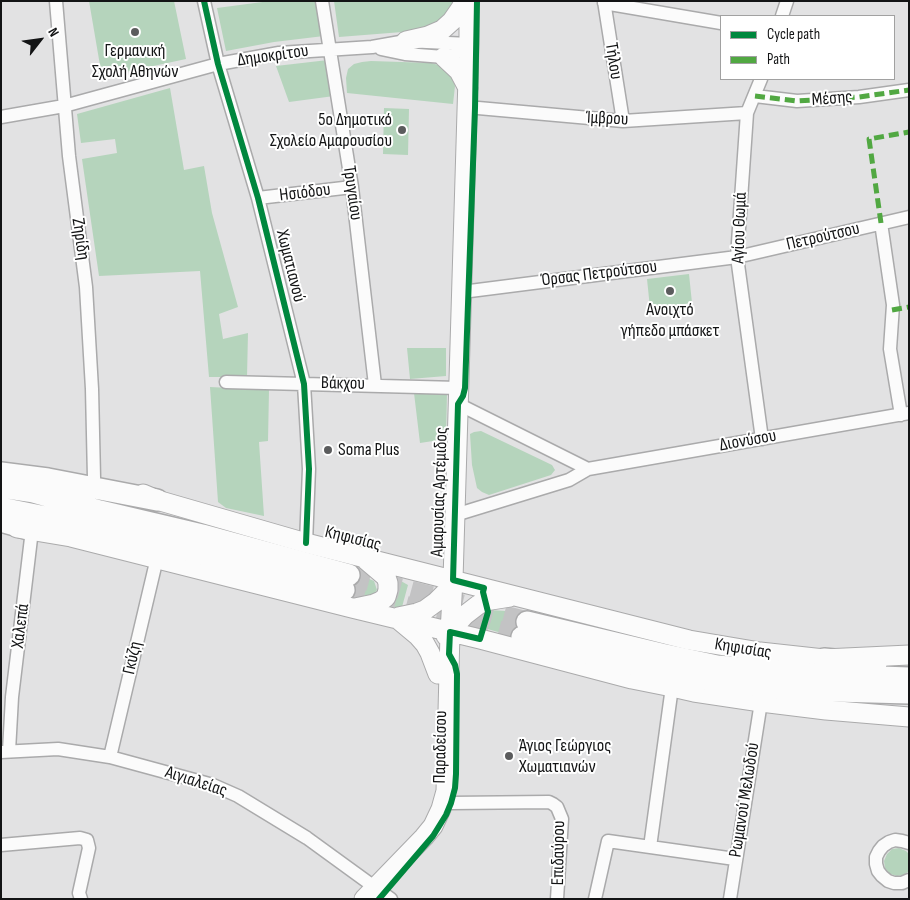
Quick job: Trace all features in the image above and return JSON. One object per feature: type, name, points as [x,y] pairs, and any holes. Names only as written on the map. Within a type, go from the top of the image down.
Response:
[{"type":"main road","points":[[406,41],[428,36],[442,30],[452,21],[464,1]]},
{"type":"main road","name":"Αμαρυσίας Αρτέμιδος","points":[[450,632],[462,292],[469,1]]},
{"type":"main road","points":[[444,57],[459,71],[468,88]]},
{"type":"main road","name":"Κηφισίας","points":[[1,463],[94,478],[125,486],[157,500],[306,543],[689,640],[760,652],[824,659],[909,655]]},
{"type":"main road","points":[[1,473],[48,479],[157,500]]},
{"type":"main road","name":"Κηφισίας","points":[[1,487],[33,492],[100,511],[202,536],[348,591],[395,618],[624,676],[694,692],[761,702],[826,710],[909,716]]},
{"type":"main road","name":"Κηφισίας","points":[[1,508],[95,527],[348,591]]},
{"type":"main road","points":[[1,521],[32,530]]},
{"type":"main road","name":"Κηφισίας","points":[[1,526],[71,537],[156,558],[348,591]]},
{"type":"main road","points":[[348,591],[374,604],[386,597],[388,590],[386,577],[361,557]]},
{"type":"main road","points":[[395,618],[418,614],[425,610],[445,593],[452,580]]},
{"type":"main road","points":[[450,632],[465,615],[485,601],[514,596]]},
{"type":"main road","points":[[395,618],[408,627],[425,644],[438,674]]},
{"type":"main road","name":"Κηφισίας","points":[[909,678],[824,675],[717,666],[525,629],[657,670],[714,682],[798,690],[909,693]]},
{"type":"main road","name":"Παραδείσου","points":[[443,802],[436,791],[434,780],[439,644],[450,632]]},
{"type":"main road","name":"Παραδείσου","points":[[369,893],[428,832],[438,817],[443,802],[446,786],[450,632]]},
{"type":"main road","points":[[824,659],[909,667]]},
{"type":"main road","points":[[798,690],[909,705]]},
{"type":"street","name":"Ζηρίδη","points":[[56,1],[69,156],[86,287],[92,389],[94,478]]},
{"type":"street","name":"Χωματιανού","points":[[204,1],[218,64],[258,198],[304,384],[309,469],[306,543]]},
{"type":"street","name":"Τρυγαίου","points":[[322,1],[352,187],[375,385]]},
{"type":"street","points":[[782,15],[787,1]]},
{"type":"street","points":[[604,2],[720,23]]},
{"type":"street","name":"Τήλου","points":[[604,2],[623,121]]},
{"type":"street","name":"Δημοκρίτου","points":[[1,117],[64,106],[218,64],[279,53],[372,47],[406,41],[469,44]]},
{"type":"street","points":[[444,57],[462,50],[469,44]]},
{"type":"street","name":"Δημοκρίτου","points":[[372,47],[405,54],[444,57]]},
{"type":"street","name":"Αγίου Θωμά","points":[[761,80],[747,113],[736,257],[762,439]]},
{"type":"street","name":"Μέσης","points":[[755,96],[798,101],[859,97],[909,90]]},
{"type":"street","name":"Ίμβρου","points":[[467,107],[623,121],[747,113]]},
{"type":"street","name":"Ησιόδου","points":[[258,198],[352,187]]},
{"type":"street","name":"Πετρούτσου","points":[[736,257],[909,218]]},
{"type":"street","points":[[881,223],[893,305],[890,350],[905,414]]},
{"type":"street","name":"Όρσας Πετρούτσου","points":[[462,292],[736,257]]},
{"type":"street","name":"Βάκχου","points":[[226,382],[375,385],[458,396]]},
{"type":"street","points":[[458,396],[588,469]]},
{"type":"street","name":"Διονύσου","points":[[455,515],[570,480],[588,469],[905,414]]},
{"type":"street","name":"Χαλεπά","points":[[5,752],[32,530]]},
{"type":"street","name":"Γκύζη","points":[[110,757],[156,558]]},
{"type":"street","points":[[650,847],[672,687]]},
{"type":"street","name":"Ρωμανού Μελωδού","points":[[730,899],[761,702]]},
{"type":"street","name":"Αιγιαλείας","points":[[5,752],[58,749],[110,757],[213,785],[238,796],[307,838],[369,893],[392,899]]},
{"type":"street","name":"Επιδαύρου","points":[[443,802],[549,802],[557,807],[562,819],[557,899]]},
{"type":"street","points":[[1,846],[80,838],[87,840],[89,848],[80,896]]},
{"type":"street","points":[[909,844],[895,840],[889,842],[883,846],[876,857],[878,870],[888,881],[902,883],[909,880]]},
{"type":"street","points":[[596,899],[608,841],[735,859]]},
{"type":"green space","name":"Γερμανική Σχολή Αθηνών","points":[[89,1],[174,1],[186,59],[102,77]]},
{"type":"green space","points":[[270,1],[320,1],[324,36],[274,42],[226,51],[217,8]]},
{"type":"green space","points":[[334,1],[454,1],[449,12],[436,23],[415,31],[339,37]]},
{"type":"green space","points":[[328,60],[334,96],[289,102],[276,66]]},
{"type":"green space","points":[[371,61],[432,63],[444,67],[451,76],[455,86],[453,104],[347,93],[346,78],[348,69],[354,64]]},
{"type":"green space","points":[[170,88],[184,170],[204,166],[212,213],[238,307],[219,314],[223,339],[248,333],[247,377],[209,377],[200,271],[99,276],[82,159],[117,153],[115,139],[81,143],[77,114]]},
{"type":"green space","points":[[384,108],[409,109],[408,155],[383,154]]},
{"type":"green space","name":"Ανοιχτό γήπεδο μπάσκετ","points":[[689,274],[692,303],[650,308],[647,279]]},
{"type":"green space","points":[[407,348],[446,348],[446,376],[410,379]]},
{"type":"green space","points":[[210,387],[269,390],[268,441],[259,442],[264,516],[226,508],[218,502]]},
{"type":"green space","points":[[414,393],[447,393],[446,439],[420,443]]},
{"type":"green space","points":[[481,431],[552,465],[555,470],[551,475],[489,495],[482,492],[477,488],[472,465],[470,434]]},
{"type":"green space","points":[[349,570],[374,581],[377,590],[374,594],[371,596],[343,594]]},
{"type":"green space","points":[[392,576],[408,585],[402,607],[386,607]]},
{"type":"green space","points":[[489,610],[517,614],[512,636],[484,628]]},
{"type":"green space","points":[[899,848],[909,854],[909,871],[904,875],[897,876],[890,874],[885,868],[884,861],[892,849]]},
{"type":"tunnel","points":[[349,575],[527,622]]},
{"type":"tunnel","points":[[344,590],[522,637]]},
{"type":"marked path","points":[[755,96],[797,101],[859,97],[909,90]]},
{"type":"marked path","points":[[881,223],[869,139],[909,132]]},
{"type":"marked path","points":[[892,310],[909,307]]},
{"type":"cycle path","points":[[204,1],[218,64],[258,198],[304,384],[309,469],[306,543]]},
{"type":"cycle path","points":[[379,899],[433,836],[451,803],[456,774],[457,674],[449,654],[450,632],[480,639],[488,612],[483,592],[484,588],[453,580],[458,404],[465,388],[477,1]]},
{"type":"place","name":"Γερμανική Σχολή Αθηνών","points":[[135,32]]},
{"type":"place","name":"5ο Δημοτικό Σχολείο Αμαρουσίου","points":[[402,130]]},
{"type":"place","name":"Ανοιχτό γήπεδο μπάσκετ","points":[[670,291]]},
{"type":"place","name":"Soma Plus","points":[[328,450]]},
{"type":"place","name":"Άγιος Γεώργιος Χωματιανών","points":[[509,756]]}]
